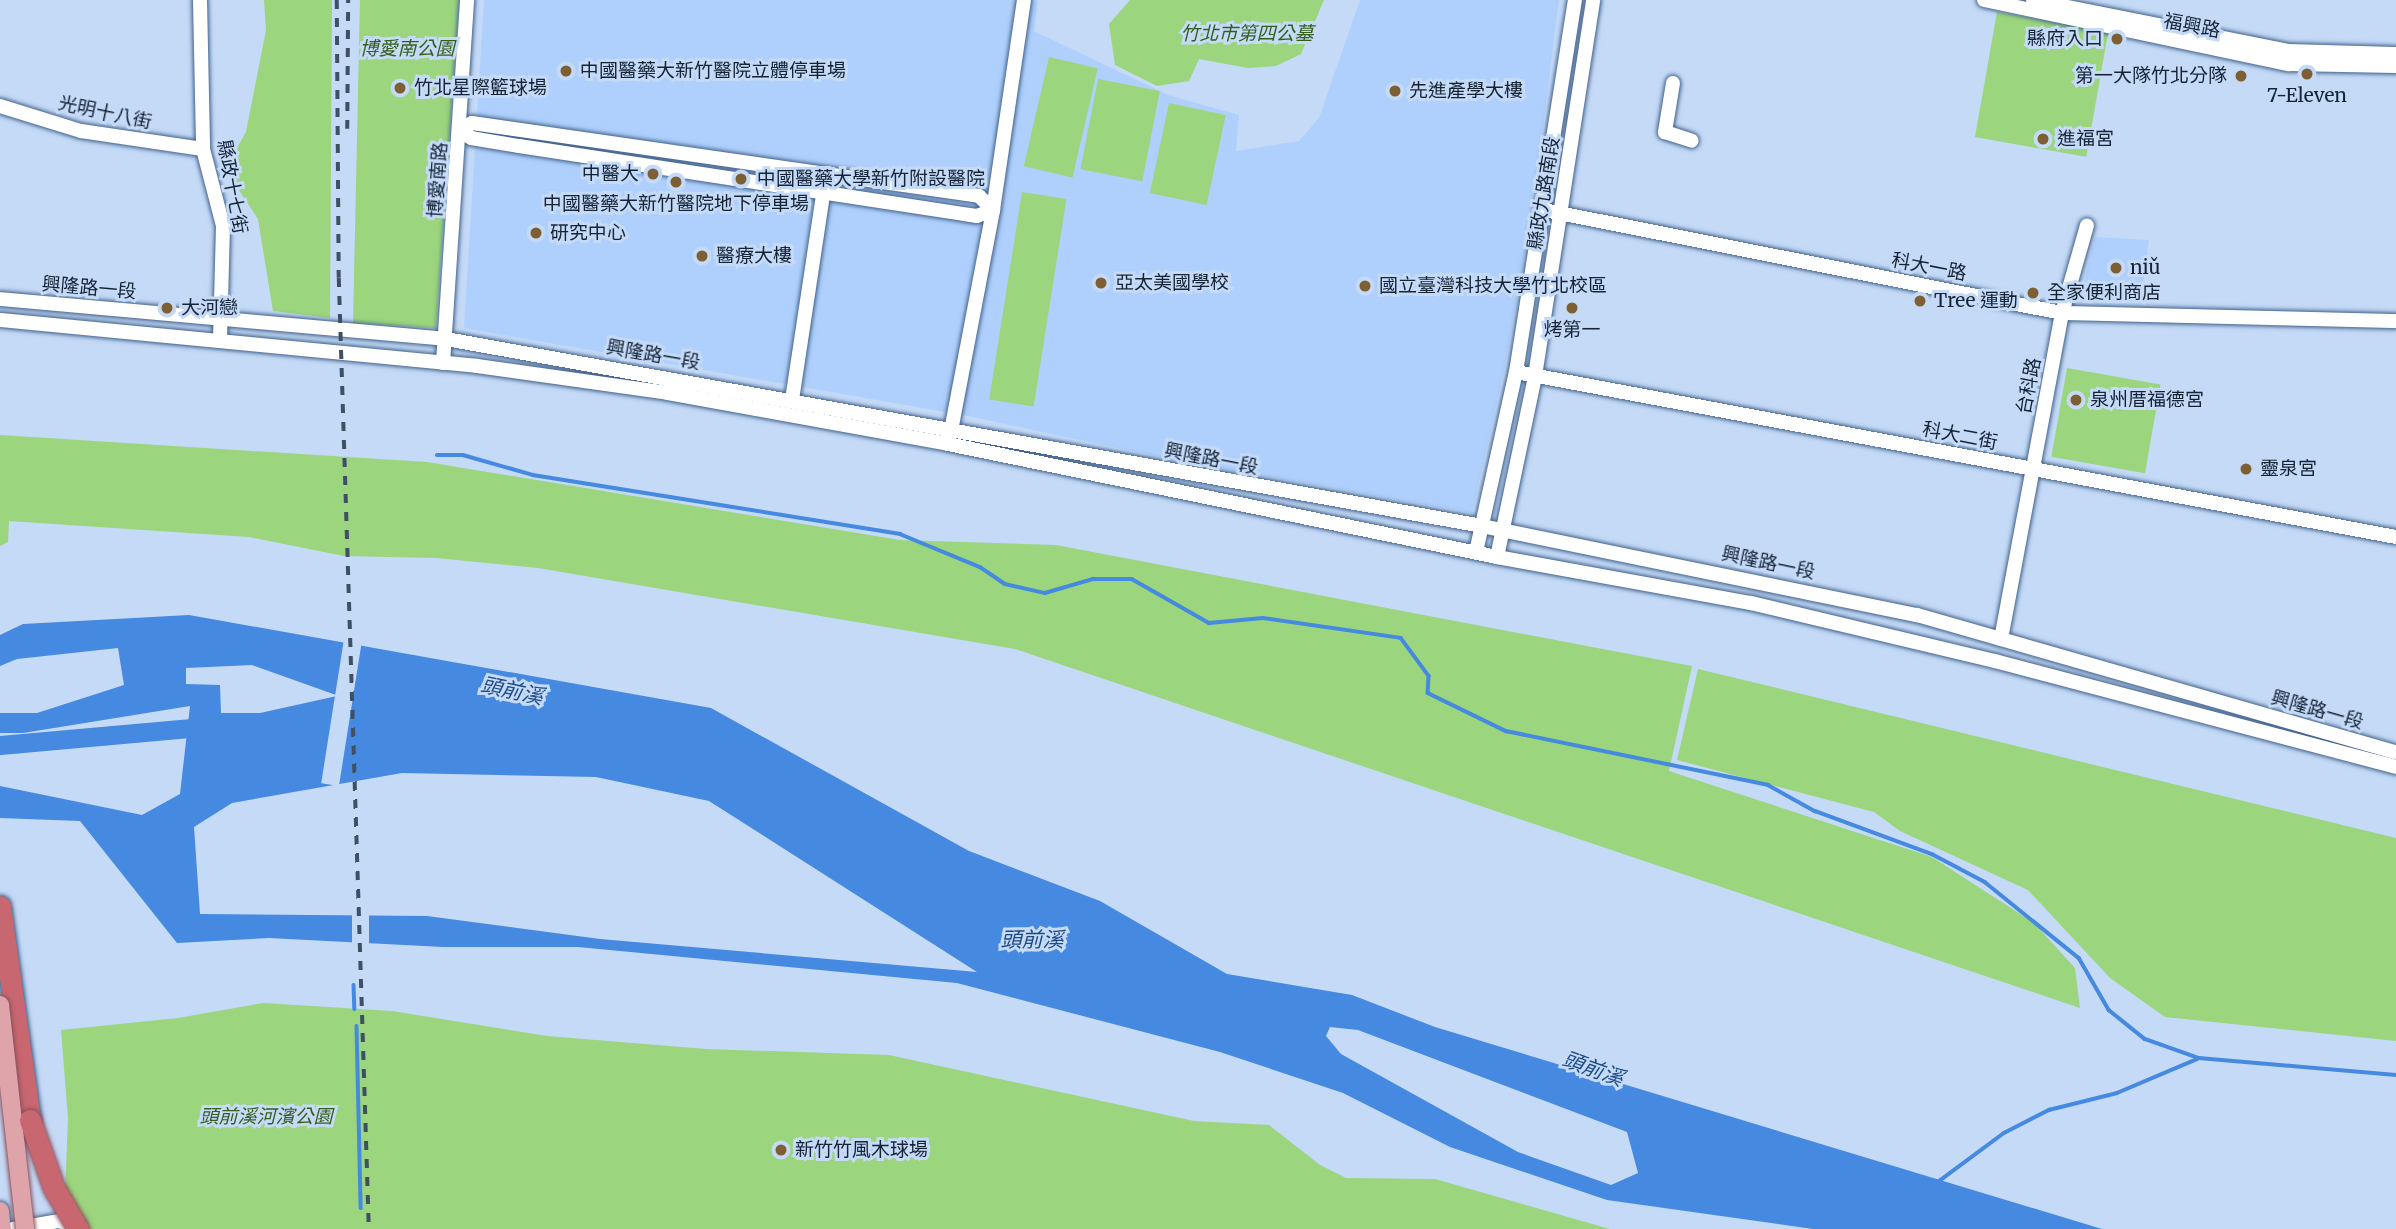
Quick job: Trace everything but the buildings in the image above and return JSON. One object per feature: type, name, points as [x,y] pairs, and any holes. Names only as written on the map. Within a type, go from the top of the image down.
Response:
[{"type":"highway","points":[[0,906],[30,1120],[54,1188],[80,1229]]},
{"type":"main road","points":[[0,1005],[25,1229]]},
{"type":"main road","points":[[0,1211],[2,1229]]},
{"type":"street","name":"縣政十七街","points":[[200,0],[203,149],[223,226],[220,340]]},
{"type":"street","name":"博愛南路","points":[[443,363],[467,0]]},
{"type":"street","points":[[948,444],[993,210],[1024,0]]},
{"type":"street","name":"縣政九路南段","points":[[1476,552],[1516,372],[1544,210],[1575,0]]},
{"type":"street","name":"縣政九路南段","points":[[1497,556],[1535,376],[1593,0]]},
{"type":"street","name":"福興路","points":[[1984,0],[2057,7],[2288,51],[2396,54]]},
{"type":"street","name":"福興路","points":[[2033,0],[2289,64],[2396,66]]},
{"type":"street","points":[[1673,83],[1665,132],[1692,141]]},
{"type":"street","name":"光明十八街","points":[[0,106],[81,131],[203,149]]},
{"type":"street","points":[[460,131],[472,123],[979,197],[993,210]]},
{"type":"street","points":[[460,131],[495,142],[977,216],[993,210]]},
{"type":"street","points":[[792,400],[826,175]]},
{"type":"street","name":"科大一路","points":[[1544,210],[2062,313],[2396,321]]},
{"type":"street","name":"台科路","points":[[2001,639],[2062,313],[2087,225]]},
{"type":"street","name":"興隆路一段","points":[[0,299],[446,339],[1482,526],[1776,583],[2001,639],[2396,752]]},
{"type":"street","name":"興隆路一段","points":[[0,320],[443,363],[668,393],[948,444],[1476,552],[1764,606],[1995,661],[2396,767]]},
{"type":"street","name":"科大二街","points":[[1516,372],[2396,537]]},
{"type":"street","points":[[13,1229],[60,1221],[80,1229]]},
{"type":"shaded area","points":[[484,0],[1038,0],[1034,31],[1168,95],[1239,115],[1236,151],[1299,141],[1319,118],[1360,0],[1559,0],[1533,206],[1505,366],[1472,513],[1179,461],[968,416],[464,328]]},
{"type":"shaded area","name":"niǔ","points":[[2095,237],[2149,240],[2141,298],[2080,297]]},
{"type":"green space","points":[[264,0],[332,0],[330,318],[273,311],[258,219],[225,169],[246,132],[266,30]]},
{"type":"green space","name":"博愛南公園","points":[[360,0],[459,0],[436,328],[353,323]]},
{"type":"green space","name":"竹北市第四公墓","points":[[1130,0],[1324,0],[1301,54],[1276,66],[1248,68],[1199,59],[1189,81],[1157,86],[1115,65],[1109,24]]},
{"type":"green space","points":[[1997,12],[2108,32],[2086,157],[1975,137]]},
{"type":"green space","points":[[1049,57],[1098,68],[1073,177],[1024,166]]},
{"type":"green space","points":[[1098,79],[1160,91],[1142,181],[1080,169]]},
{"type":"green space","points":[[1169,103],[1226,115],[1207,205],[1150,193]]},
{"type":"green space","points":[[1022,192],[1066,199],[1034,406],[989,399]]},
{"type":"green space","points":[[2067,368],[2161,384],[2145,473],[2051,457]]},
{"type":"green space","points":[[0,435],[427,462],[900,540],[1056,545],[1692,666],[1669,771],[1932,857],[2034,923],[2075,968],[2080,1008],[1015,649],[538,568],[436,558],[344,556],[249,537],[9,521],[8,542],[0,546]]},
{"type":"green space","points":[[1698,669],[2396,838],[2396,1041],[2165,1017],[2110,978],[2028,890],[1900,831],[1874,812],[1677,760]]},
{"type":"green space","name":"頭前溪河濱公園","points":[[263,1003],[392,1011],[547,1036],[706,1049],[889,1055],[1194,1121],[1269,1125],[1320,1165],[1346,1178],[1435,1179],[1610,1229],[87,1229],[64,1219],[68,1118],[61,1030],[178,1018]]},
{"type":"water","name":"頭前溪","points":[[189,615],[711,708],[969,851],[1100,901],[1227,974],[1352,995],[1435,1027],[2102,1229],[1813,1229],[1607,1200],[1450,1147],[1343,1093],[1220,1052],[957,983],[578,947],[443,947],[269,938],[177,943],[80,821],[0,818],[0,786],[142,815],[180,794],[190,706],[23,733],[0,733],[0,713],[37,713],[124,685],[118,648],[17,659],[0,666],[0,635],[23,624]],"holes":[[[252,665],[336,695],[337,696],[260,713],[221,713],[220,685],[186,684],[186,668]],[[402,773],[596,777],[709,801],[977,972],[600,939],[427,916],[200,914],[194,827],[232,803]],[[1330,1027],[1358,1030],[1627,1132],[1638,1173],[1611,1185],[1518,1152],[1341,1054],[1326,1036]]]},
{"type":"pier","points":[[344,639],[362,642],[339,786],[321,783]]},
{"type":"pier","points":[[352,912],[369,912],[369,946],[352,946]]},
{"type":"waterway","points":[[437,455],[463,455],[533,475],[900,534],[980,567],[1005,584],[1045,593],[1093,579],[1132,579],[1209,623],[1263,618],[1401,638],[1429,676],[1428,693],[1506,731],[1768,785],[1815,811],[1932,854],[1985,882],[2079,958],[2109,1010],[2145,1039],[2199,1058],[2396,1075]]},
{"type":"waterway","name":"頭前溪","points":[[0,745],[214,726]]},
{"type":"waterway","points":[[354,985],[355,1009]]},
{"type":"waterway","points":[[357,1026],[361,1208]]},
{"type":"waterway","points":[[1938,1182],[2004,1133],[2049,1110],[2117,1093],[2197,1059]]},
{"type":"railway","points":[[337,0],[339,278],[369,1229]]},
{"type":"railway","points":[[347,129],[348,0]]},
{"type":"place","name":"縣府入口","points":[[2117,39]]},
{"type":"place","name":"中國醫藥大新竹醫院立體停車場","points":[[566,71]]},
{"type":"place","name":"7-Eleven","points":[[2307,74]]},
{"type":"place","name":"第一大隊竹北分隊","points":[[2241,76]]},
{"type":"place","name":"竹北星際籃球場","points":[[400,88]]},
{"type":"place","name":"先進產學大樓","points":[[1395,91]]},
{"type":"place","name":"進福宮","points":[[2043,139]]},
{"type":"place","name":"中醫大","points":[[653,174]]},
{"type":"place","name":"中國醫藥大學新竹附設醫院","points":[[741,179]]},
{"type":"place","name":"中國醫藥大新竹醫院地下停車場","points":[[676,182]]},
{"type":"place","name":"研究中心","points":[[536,233]]},
{"type":"place","name":"醫療大樓","points":[[702,256]]},
{"type":"place","name":"niǔ","points":[[2116,268]]},
{"type":"place","name":"亞太美國學校","points":[[1101,283]]},
{"type":"place","name":"國立臺灣科技大學竹北校區","points":[[1365,286]]},
{"type":"place","name":"全家便利商店","points":[[2033,293]]},
{"type":"place","name":"Tree 運動","points":[[1920,301]]},
{"type":"place","name":"大河戀","points":[[167,308]]},
{"type":"place","name":"烤第一","points":[[1572,308]]},
{"type":"place","name":"泉州厝福德宮","points":[[2076,400]]},
{"type":"place","name":"靈泉宮","points":[[2246,469]]},
{"type":"place","name":"新竹竹風木球場","points":[[781,1150]]}]
